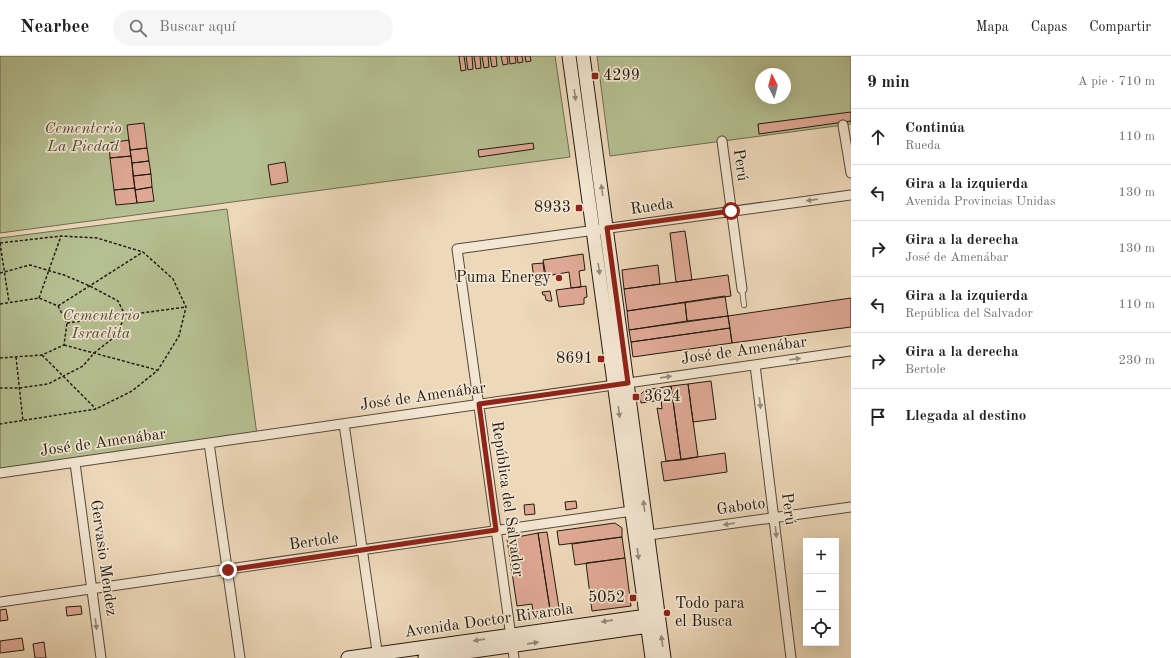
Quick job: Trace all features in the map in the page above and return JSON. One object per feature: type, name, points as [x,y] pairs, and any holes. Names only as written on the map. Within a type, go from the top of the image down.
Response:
[{"type":"main road","points":[[570,56],[594,230],[621,384],[653,620],[664,658]]},
{"type":"main road","points":[[582,56],[607,228],[632,511],[642,536]]},
{"type":"main road","points":[[652,658],[653,620]]},
{"type":"main road","name":"Avenida Doctor Rivarola","points":[[425,658],[513,646],[653,620]]},
{"type":"main road","name":"Avenida Doctor Rivarola","points":[[348,658],[513,646]]},
{"type":"street","points":[[844,125],[851,173]]},
{"type":"street","name":"Perú","points":[[722,141],[742,289]]},
{"type":"street","name":"Rueda","points":[[457,249],[851,195]]},
{"type":"street","name":"República del Salvador","points":[[457,249],[513,646]]},
{"type":"street","name":"José de Amenábar","points":[[0,474],[851,351]]},
{"type":"street","name":"Perú","points":[[755,365],[791,658]]},
{"type":"street","points":[[344,424],[378,656]]},
{"type":"street","points":[[209,443],[240,658]]},
{"type":"street","name":"Gervasio Mendez","points":[[75,463],[101,658]]},
{"type":"street","name":"Gaboto","points":[[642,536],[851,507]]},
{"type":"street","name":"Bertole","points":[[0,602],[632,511]]},
{"type":"lane","points":[[742,289],[744,305]]},
{"type":"path","points":[[39,298],[61,236]]},
{"type":"path","points":[[0,424],[96,408],[132,391],[158,370],[180,336],[186,307],[174,279],[143,252],[97,238],[61,236],[0,243],[9,302]]},
{"type":"path","points":[[58,306],[143,252]]},
{"type":"path","points":[[0,273],[30,265],[49,270],[90,286],[118,301],[125,315],[117,335],[94,353],[83,366],[48,384],[19,388],[0,388]]},
{"type":"path","points":[[0,304],[39,298],[58,306],[68,323],[64,345]]},
{"type":"path","points":[[68,323],[186,307]]},
{"type":"path","points":[[0,358],[42,355],[64,345],[158,370]]},
{"type":"path","points":[[42,355],[96,408]]},
{"type":"path","points":[[16,357],[23,421]]},
{"type":"green space","name":"Cementerio La Piedad","points":[[0,56],[555,56],[570,157],[0,233]]},
{"type":"green space","points":[[597,56],[851,56],[851,124],[610,156]]},
{"type":"green space","name":"Cementerio Israelita","points":[[227,209],[257,435],[0,471],[0,238]]},
{"type":"building","points":[[459,56],[464,56],[466,70],[461,71]]},
{"type":"building","points":[[466,56],[472,56],[473,69],[468,70]]},
{"type":"building","points":[[474,56],[480,56],[481,68],[476,69]]},
{"type":"building","points":[[482,56],[488,56],[489,67],[484,68]]},
{"type":"building","points":[[490,56],[496,56],[497,66],[492,67]]},
{"type":"building","points":[[501,56],[507,56],[508,64],[503,65]]},
{"type":"building","points":[[509,56],[515,56],[516,63],[510,64]]},
{"type":"building","points":[[517,56],[522,56],[523,62],[518,63]]},
{"type":"building","points":[[525,56],[530,56],[531,61],[526,62]]},
{"type":"building","points":[[851,112],[851,121],[759,134],[758,124]]},
{"type":"building","points":[[144,123],[147,148],[130,150],[127,125]]},
{"type":"building","points":[[129,140],[131,156],[110,158],[109,143]]},
{"type":"building","points":[[533,143],[534,149],[479,157],[478,150]]},
{"type":"building","points":[[147,148],[149,161],[132,163],[130,150]]},
{"type":"building","points":[[131,156],[135,188],[114,190],[110,158]]},
{"type":"building","points":[[149,161],[151,174],[133,176],[132,163]]},
{"type":"building","points":[[285,162],[288,182],[271,185],[268,165]]},
{"type":"building","points":[[151,174],[152,187],[135,190],[133,176]]},
{"type":"building","points":[[152,187],[154,201],[137,203],[135,190]]},
{"type":"building","points":[[135,188],[137,203],[116,205],[114,190]]},
{"type":"building","points":[[685,231],[692,280],[676,282],[670,233]]},
{"type":"building","points":[[583,254],[585,270],[579,271],[581,287],[571,288],[569,272],[546,276],[543,260]]},
{"type":"building","points":[[543,263],[545,278],[534,279],[532,264]]},
{"type":"building","points":[[658,265],[660,284],[624,289],[622,270]]},
{"type":"building","points":[[728,275],[731,296],[627,311],[624,289]]},
{"type":"building","points":[[586,286],[587,297],[584,298],[584,304],[559,307],[556,290]]},
{"type":"building","points":[[550,291],[552,301],[546,300],[545,295],[543,295],[542,292]]},
{"type":"building","points":[[725,296],[728,316],[687,321],[685,302]]},
{"type":"building","points":[[851,298],[851,327],[732,343],[728,316]]},
{"type":"building","points":[[685,302],[687,321],[629,330],[627,311]]},
{"type":"building","points":[[728,316],[730,328],[631,342],[629,330]]},
{"type":"building","points":[[730,328],[732,343],[633,357],[631,342]]},
{"type":"building","points":[[711,381],[716,419],[693,422],[688,384]]},
{"type":"building","points":[[688,384],[698,457],[681,460],[671,386]]},
{"type":"building","points":[[671,386],[681,460],[666,461],[657,408],[662,409],[661,400],[641,403],[640,395],[645,390]]},
{"type":"building","points":[[725,453],[727,472],[664,481],[661,462]]},
{"type":"building","points":[[576,501],[577,508],[566,510],[565,502]]},
{"type":"building","points":[[534,504],[535,514],[525,515],[524,505]]},
{"type":"building","points":[[615,523],[622,528],[622,537],[559,545],[557,531]]},
{"type":"building","points":[[547,532],[560,614],[551,616],[538,533]]},
{"type":"building","points":[[538,533],[551,616],[534,619],[532,604],[517,606],[507,539]]},
{"type":"building","points":[[622,537],[625,558],[575,565],[572,544]]},
{"type":"building","points":[[625,558],[631,606],[592,611],[586,563]]},
{"type":"building","points":[[81,606],[82,614],[67,616],[66,607]]},
{"type":"building","points":[[6,609],[8,620],[0,621],[0,610]]},
{"type":"building","points":[[22,638],[24,650],[0,653],[0,641]]},
{"type":"building","points":[[44,642],[46,658],[35,658],[33,644]]},
{"type":"place","name":"4299","points":[[595,76]]},
{"type":"place","name":"8933","points":[[579,208]]},
{"type":"place","name":"Puma Energy","points":[[559,278]]},
{"type":"place","name":"8691","points":[[601,359]]},
{"type":"place","name":"3624","points":[[636,397]]},
{"type":"place","name":"5052","points":[[633,598]]},
{"type":"place","name":"Todo para el Busca","points":[[667,613]]},
{"type":"route","points":[[228,570],[496,530],[479,404],[628,383],[607,228],[731,211]]}]
